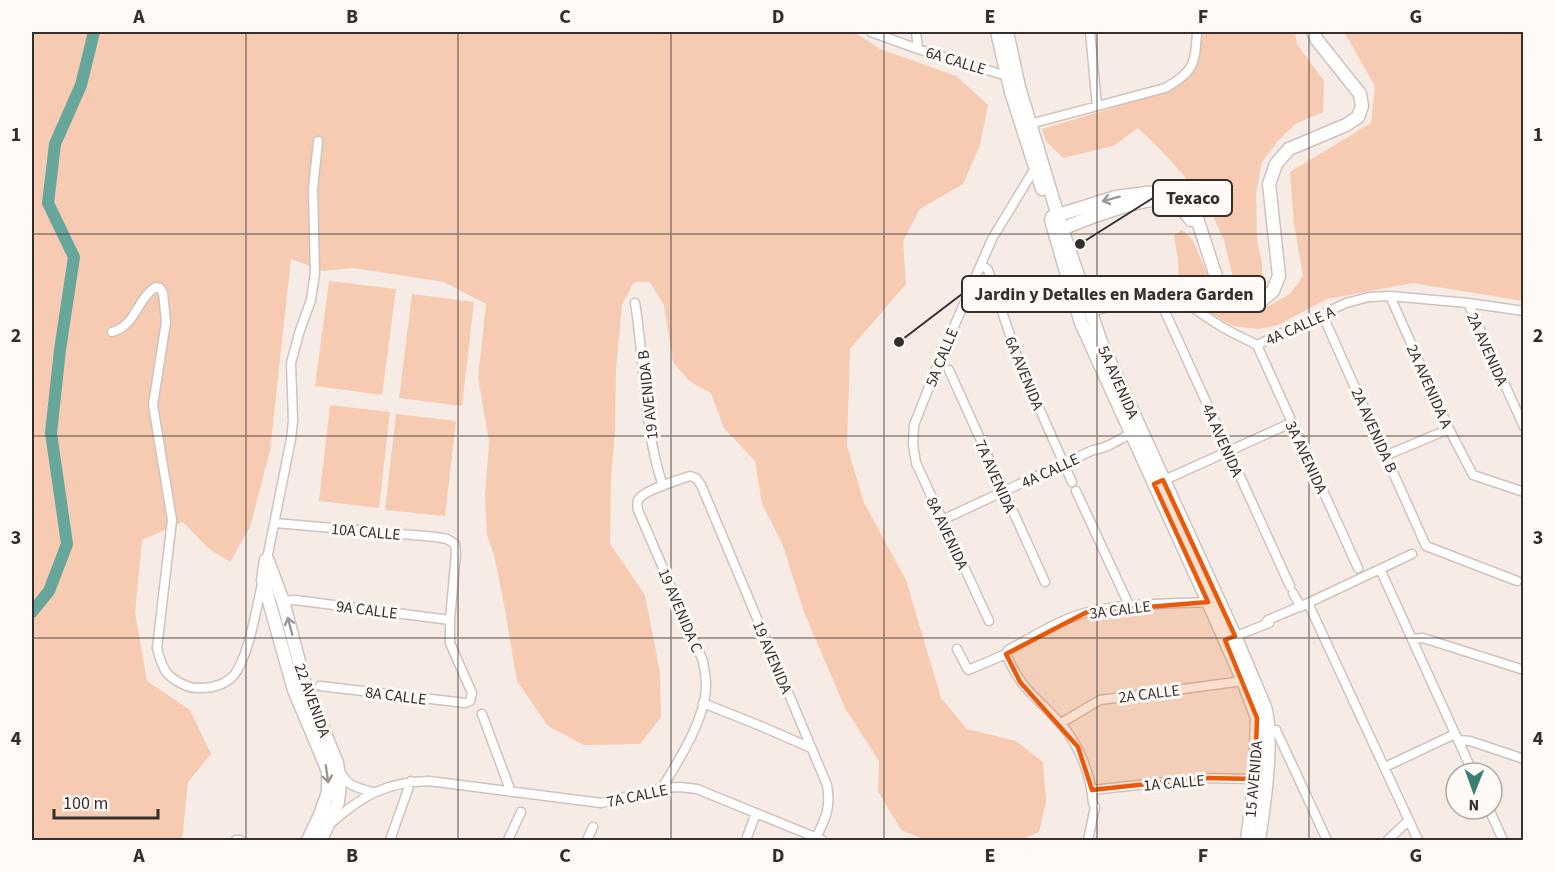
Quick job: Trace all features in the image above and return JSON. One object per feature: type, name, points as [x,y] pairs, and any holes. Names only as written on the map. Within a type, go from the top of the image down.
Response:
[{"type":"main road","points":[[1054,216],[1116,197],[1167,192],[1184,201],[1196,215],[1221,292],[1231,301],[1249,305],[1262,300],[1273,291],[1279,276],[1269,184],[1276,164],[1289,149],[1346,125],[1358,117],[1362,106],[1360,94],[1317,40],[1316,32]]},
{"type":"main road","name":"5A AVENIDA","points":[[1003,35],[1007,76],[1035,168],[1054,216]]},
{"type":"main road","name":"5A AVENIDA","points":[[1003,35],[1030,124],[1081,323],[1132,433],[1159,482],[1267,722]]},
{"type":"main road","points":[[1058,231],[1148,201],[1166,200],[1187,213],[1205,241]]},
{"type":"main road","name":"5A AVENIDA","points":[[1058,231],[1208,602],[1230,638],[1243,681],[1267,722]]},
{"type":"main road","points":[[263,580],[267,559]]},
{"type":"main road","name":"22 AVENIDA","points":[[267,559],[283,601],[300,687],[337,763],[340,783],[338,802],[321,840]]},
{"type":"main road","name":"22 AVENIDA","points":[[263,580],[328,771],[328,792],[308,840]]},
{"type":"main road","name":"15 AVENIDA","points":[[1247,840],[1255,779],[1267,722]]},
{"type":"main road","name":"15 AVENIDA","points":[[1259,840],[1269,739],[1267,722]]},
{"type":"street","name":"6A CALLE","points":[[871,32],[1007,76]]},
{"type":"street","points":[[916,32],[918,49]]},
{"type":"street","points":[[1090,32],[1097,106]]},
{"type":"street","points":[[1030,124],[1165,88],[1184,78],[1196,57],[1197,32]]},
{"type":"street","points":[[267,559],[289,458],[293,421],[291,363],[311,300],[315,273],[314,189],[318,141]]},
{"type":"street","name":"5A CALLE","points":[[913,444],[914,425],[981,264],[994,236],[1035,168]]},
{"type":"street","name":"6A AVENIDA","points":[[981,264],[988,270],[1020,365],[1129,605]]},
{"type":"street","points":[[112,332],[121,328],[135,315],[149,291],[156,287],[160,288],[163,293],[166,322],[153,405],[172,520],[157,648],[162,668],[172,679],[189,688],[208,688],[223,684],[235,674],[249,637],[263,580]]},
{"type":"street","name":"4A CALLE A","points":[[1090,312],[1157,294],[1167,294],[1184,300],[1218,325],[1257,345],[1323,316],[1346,303],[1369,297],[1390,296],[1468,303],[1524,311]]},
{"type":"street","name":"4A AVENIDA","points":[[1157,294],[1292,590],[1305,605],[1385,767],[1418,840]]},
{"type":"street","name":"2A AVENIDA A","points":[[1390,296],[1449,429],[1473,476],[1524,492]]},
{"type":"street","name":"19 AVENIDA B","points":[[635,303],[652,448],[663,486]]},
{"type":"street","name":"2A AVENIDA","points":[[1468,303],[1524,427]]},
{"type":"street","name":"2A AVENIDA B","points":[[1323,316],[1426,546],[1517,581]]},
{"type":"street","name":"3A AVENIDA","points":[[1257,345],[1358,568]]},
{"type":"street","name":"7A AVENIDA","points":[[949,370],[1045,582]]},
{"type":"street","points":[[1159,482],[1291,423]]},
{"type":"street","points":[[1387,455],[1449,429]]},
{"type":"street","name":"4A CALLE","points":[[942,520],[1093,450],[1096,445],[1132,433]]},
{"type":"street","name":"8A AVENIDA","points":[[913,444],[916,463],[989,621]]},
{"type":"street","name":"19 AVENIDA","points":[[663,486],[690,476],[696,478],[707,499],[827,785],[830,801],[819,839]]},
{"type":"street","name":"19 AVENIDA C","points":[[662,788],[688,746],[703,704],[706,686],[703,661],[638,510],[638,499],[647,492],[663,486]]},
{"type":"street","name":"10A CALLE","points":[[275,522],[447,539],[454,544],[456,553],[450,620]]},
{"type":"street","points":[[1230,638],[1275,621],[1282,615],[1412,554]]},
{"type":"street","points":[[1380,569],[1468,761]]},
{"type":"street","name":"9A CALLE","points":[[283,601],[295,600],[450,620]]},
{"type":"street","name":"3A CALLE","points":[[957,649],[968,670],[1006,654],[1008,650],[1062,621],[1086,612],[1129,605],[1208,602]]},
{"type":"street","name":"8A CALLE","points":[[320,686],[465,703],[471,699],[472,693],[450,643],[450,620]]},
{"type":"street","points":[[1413,639],[1423,638],[1524,670]]},
{"type":"street","points":[[1006,654],[1026,689],[1061,723],[1078,747],[1092,790],[1094,805],[1088,840]]},
{"type":"street","name":"2A CALLE","points":[[1061,723],[1100,700],[1243,681]]},
{"type":"street","points":[[703,704],[811,748]]},
{"type":"street","points":[[482,714],[511,792]]},
{"type":"street","points":[[1267,722],[1327,840]]},
{"type":"street","points":[[1385,767],[1457,737],[1524,759]]},
{"type":"street","points":[[337,763],[345,779],[355,788],[373,792]]},
{"type":"street","name":"1A CALLE","points":[[1092,790],[1203,778],[1255,779]]},
{"type":"street","points":[[390,840],[411,781]]},
{"type":"street","name":"7A CALLE","points":[[328,826],[351,806],[373,792],[411,781],[429,781],[601,803],[610,803],[662,788],[680,787],[697,789],[819,839]]},
{"type":"street","points":[[508,840],[521,812]]},
{"type":"street","points":[[747,837],[756,813]]},
{"type":"street","points":[[1388,840],[1408,820]]},
{"type":"street","points":[[1494,821],[1503,840]]},
{"type":"street","points":[[587,840],[593,827]]},
{"type":"highlighted area","points":[[1163,480],[1235,636],[1225,640],[1257,718],[1255,779],[1203,778],[1092,790],[1078,747],[1020,682],[1006,654],[1087,612],[1208,602],[1154,484]]},
{"type":"shaded area","points":[[32,32],[854,32],[880,49],[956,76],[988,105],[980,145],[963,184],[920,209],[903,241],[906,284],[850,349],[847,446],[864,503],[906,580],[941,698],[967,729],[1016,741],[1043,762],[1046,802],[1039,832],[1020,840],[925,840],[901,830],[878,791],[879,761],[845,708],[804,612],[782,543],[762,504],[755,461],[724,428],[711,393],[689,381],[673,362],[664,305],[650,282],[634,282],[622,305],[616,369],[610,544],[645,595],[660,673],[661,717],[640,744],[584,745],[548,726],[517,681],[494,555],[487,535],[485,495],[489,442],[478,377],[486,304],[444,282],[354,268],[323,271],[291,259],[270,451],[250,527],[230,562],[208,548],[183,522],[142,540],[135,613],[147,681],[190,710],[211,754],[188,782],[182,840],[32,840]]},
{"type":"shaded area","points":[[1196,32],[1295,32],[1297,44],[1324,81],[1323,112],[1295,124],[1262,162],[1256,193],[1257,240],[1262,276],[1250,283],[1233,277],[1224,240],[1205,199],[1138,128],[1113,146],[1063,158],[1046,141],[1042,129],[1156,95],[1191,75]]},
{"type":"shaded area","points":[[1344,32],[1523,32],[1523,301],[1413,283],[1327,299],[1278,325],[1259,329],[1233,326],[1198,306],[1179,289],[1174,235],[1182,230],[1192,239],[1212,284],[1224,302],[1248,311],[1268,306],[1290,294],[1303,276],[1294,224],[1290,172],[1371,123],[1375,86]]},
{"type":"shaded area","points":[[329,281],[396,289],[382,395],[315,386]]},
{"type":"shaded area","points":[[412,294],[474,302],[462,406],[399,398]]},
{"type":"shaded area","points":[[330,405],[390,412],[379,508],[319,501]]},
{"type":"shaded area","points":[[396,414],[456,421],[445,516],[385,510]]},
{"type":"waterway","points":[[32,612],[49,591],[67,544],[51,433],[60,350],[74,257],[48,203],[55,144],[81,85],[94,32]]},
{"type":"place","name":"Texaco","points":[[1080,244]]},
{"type":"place","name":"Jardin y Detalles en Madera Garden","points":[[899,342]]}]
